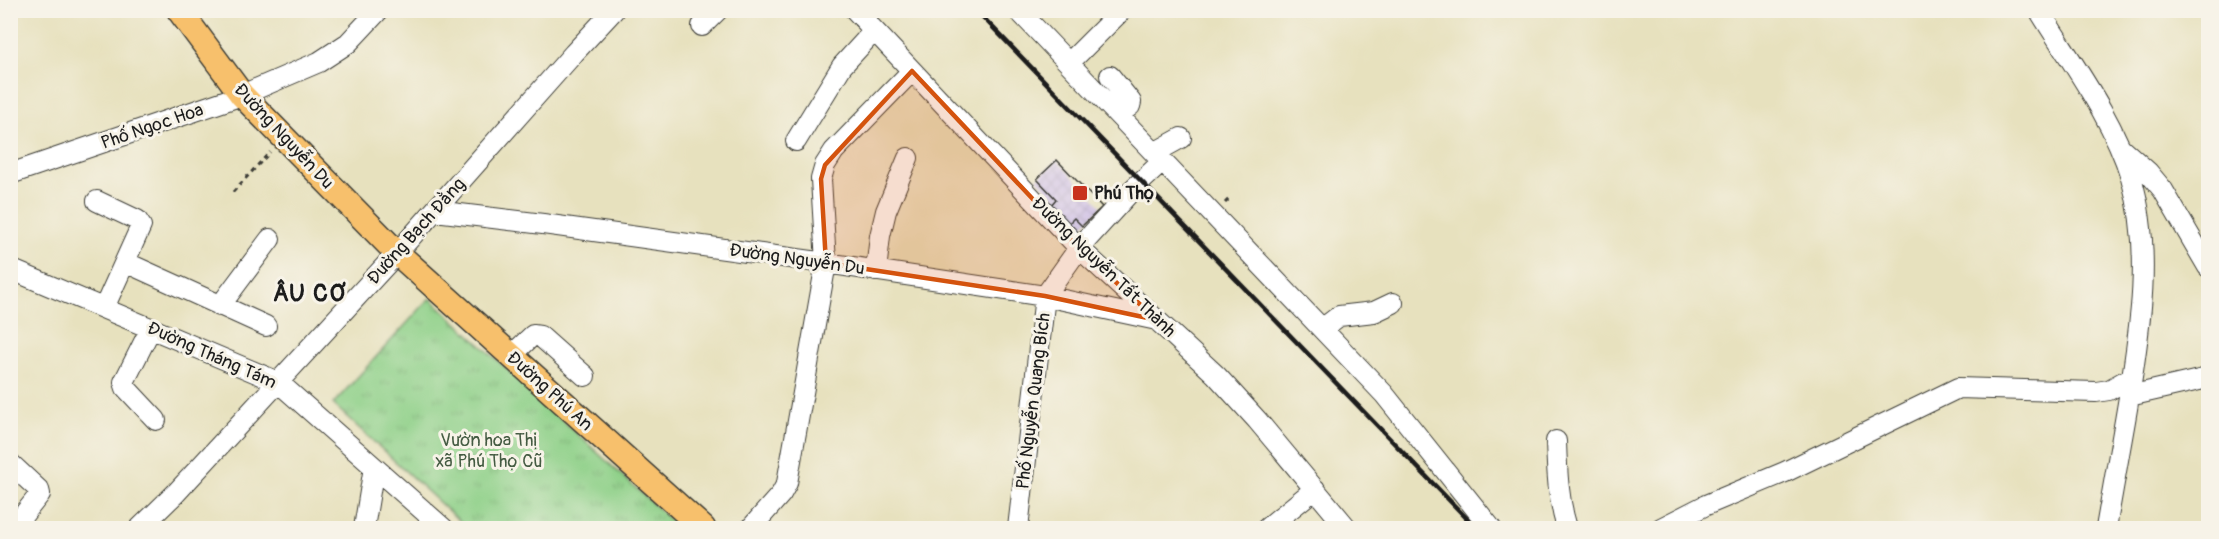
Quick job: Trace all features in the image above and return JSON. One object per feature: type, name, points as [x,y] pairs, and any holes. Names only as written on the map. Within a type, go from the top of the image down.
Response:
[{"type":"main road","name":"Đường Nguyễn Du","points":[[179,10],[242,95],[397,253]]},
{"type":"main road","name":"Đường Phú An","points":[[397,253],[704,528]]},
{"type":"street","name":"Phố Ngọc Hoa","points":[[10,174],[242,95],[319,62],[348,43],[379,10]]},
{"type":"street","name":"Đường Bạch Đằng","points":[[140,528],[397,253],[573,53],[615,10]]},
{"type":"street","points":[[702,26],[718,10]]},
{"type":"street","name":"Đường Nguyễn Tất Thành","points":[[855,10],[1078,248],[1216,375],[1347,528]]},
{"type":"street","points":[[1018,10],[1388,398],[1491,528]]},
{"type":"street","points":[[1069,63],[1122,10]]},
{"type":"street","points":[[2038,10],[2101,109],[2131,178],[2139,212],[2142,248],[2141,324],[2106,528]]},
{"type":"street","points":[[796,141],[842,66],[874,31]]},
{"type":"street","points":[[751,528],[788,483],[826,263],[821,179],[825,165],[834,151],[912,71]]},
{"type":"street","points":[[1110,76],[1131,102],[1130,106],[1118,115]]},
{"type":"street","name":"Phố Nguyễn Quang Bích","points":[[1018,528],[1046,296],[1078,248],[1132,190],[1158,157],[1181,138]]},
{"type":"street","points":[[2119,146],[2157,181],[2208,267]]},
{"type":"street","points":[[876,271],[880,236],[886,211],[908,158]]},
{"type":"street","points":[[97,201],[137,220],[141,226],[104,308]]},
{"type":"street","name":"Đường Nguyễn Du","points":[[435,211],[826,263],[1046,296],[1157,320]]},
{"type":"street","points":[[220,306],[270,239]]},
{"type":"street","points":[[124,262],[266,326]]},
{"type":"street","name":"Đường Tháng Tám","points":[[10,269],[278,382],[443,528]]},
{"type":"street","points":[[1322,329],[1339,316],[1374,312],[1393,303]]},
{"type":"street","points":[[151,328],[124,382],[126,388],[156,420]]},
{"type":"street","points":[[511,356],[533,335],[540,336],[585,376]]},
{"type":"street","points":[[1661,528],[1706,505],[1785,472],[1958,388],[2096,392],[2208,378]]},
{"type":"street","points":[[1556,441],[1557,483],[1561,510],[1567,528]]},
{"type":"street","points":[[10,463],[39,490],[40,494],[13,528]]},
{"type":"street","points":[[364,528],[374,467]]},
{"type":"street","points":[[1267,528],[1315,489]]},
{"type":"path","points":[[233,192],[283,137]]},
{"type":"highlighted area","points":[[912,71],[1079,248],[1157,320],[1045,296],[826,263],[821,179],[825,165]]},
{"type":"green space","name":"Vườn hoa Thị xã Phú Thọ Cũ","points":[[430,298],[679,528],[467,528],[333,404]]},
{"type":"building","points":[[1057,160],[1102,207],[1082,226],[1074,218],[1069,223],[1051,205],[1056,199],[1037,179]]},
{"type":"railway","points":[[976,10],[1476,528]]},
{"type":"place","name":"Phú Thọ","points":[[1080,193]]},
{"type":"district","name":"ÂU CƠ","points":[[310,293]]}]
